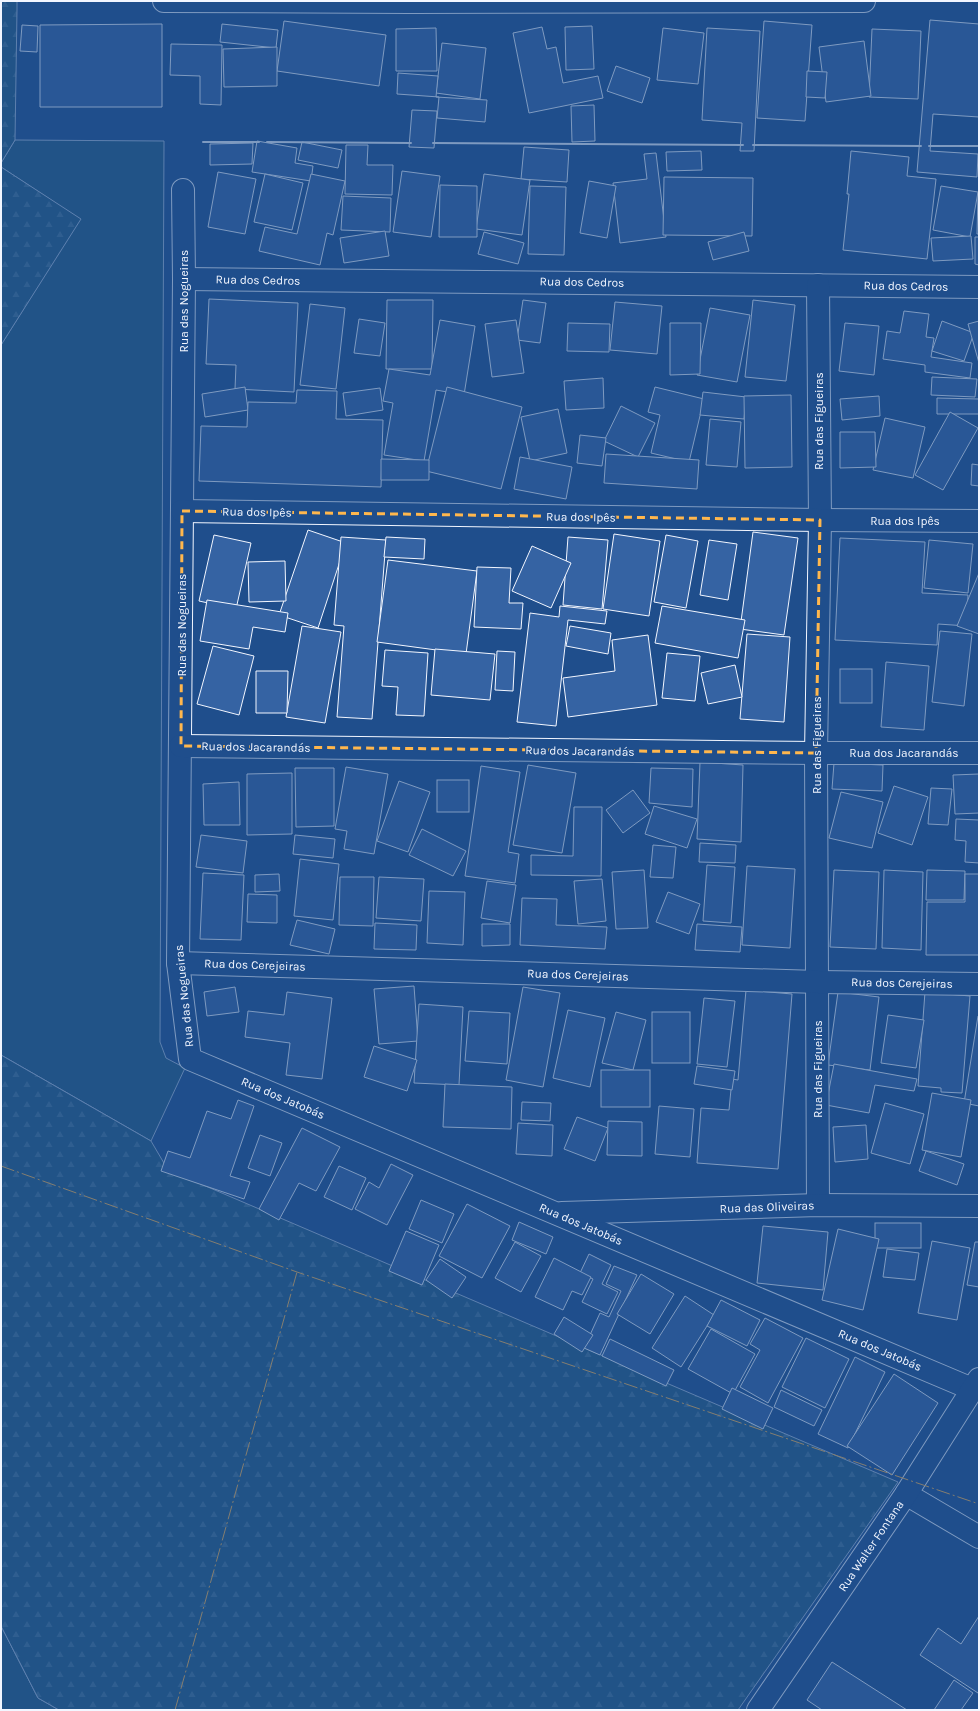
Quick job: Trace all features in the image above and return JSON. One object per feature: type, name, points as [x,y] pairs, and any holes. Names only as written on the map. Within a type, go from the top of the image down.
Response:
[{"type":"street","points":[[164,1],[864,1]]},
{"type":"street","name":"Rua das Nogueiras","points":[[183,190],[184,279],[181,746],[178,963],[190,1059]]},
{"type":"street","name":"Rua dos Cedros","points":[[184,279],[979,287]]},
{"type":"street","name":"Rua das Figueiras","points":[[818,285],[820,520],[816,753],[818,1205]]},
{"type":"street","name":"Rua dos Ipês","points":[[182,511],[979,521]]},
{"type":"street","name":"Rua dos Jacarandás","points":[[181,746],[816,753],[979,753]]},
{"type":"street","name":"Rua dos Cerejeiras","points":[[178,963],[818,982],[979,984]]},
{"type":"street","name":"Rua dos Jatobás","points":[[190,1059],[556,1213],[976,1384]]},
{"type":"street","name":"Rua das Oliveiras","points":[[556,1213],[818,1205],[979,1206]]},
{"type":"street","name":"Rua Walter Fontana","points":[[758,1710],[906,1494],[976,1384]]},
{"type":"street","points":[[906,1494],[979,1537]]},
{"type":"highlighted area","points":[[182,511],[820,520],[816,753],[181,746]]},
{"type":"green space","points":[[1,1],[17,1],[17,9],[15,140],[1,163]]},
{"type":"green space","points":[[15,140],[164,141],[160,1042],[166,1058],[185,1068],[151,1141],[1,1055],[1,345],[80,219],[1,167],[1,163]]},
{"type":"green space","points":[[1,167],[81,219],[1,345]]},
{"type":"green space","points":[[1,1055],[151,1141],[168,1170],[898,1482],[738,1710],[59,1710],[38,1698],[1,1626]]},
{"type":"green space","points":[[1,1626],[38,1698],[59,1710],[1,1710]]},
{"type":"building","points":[[930,20],[979,24],[979,117],[933,114],[930,151],[978,154],[977,177],[917,172]]},
{"type":"building","points":[[284,21],[386,35],[379,86],[277,71]]},
{"type":"building","points":[[764,21],[812,25],[805,121],[757,118]]},
{"type":"building","points":[[162,24],[162,107],[40,107],[40,25]]},
{"type":"building","points":[[222,24],[278,30],[276,48],[220,42]]},
{"type":"building","points":[[22,25],[38,26],[37,52],[20,51]]},
{"type":"building","points":[[592,26],[594,69],[566,70],[565,27]]},
{"type":"building","points":[[542,27],[547,49],[556,47],[563,83],[598,76],[603,98],[529,113],[513,33]]},
{"type":"building","points":[[436,28],[437,71],[396,71],[396,29]]},
{"type":"building","points":[[663,28],[704,33],[698,84],[657,80]]},
{"type":"building","points":[[707,28],[760,31],[754,151],[740,151],[742,123],[702,120]]},
{"type":"building","points":[[872,29],[921,31],[918,99],[869,97]]},
{"type":"building","points":[[864,41],[871,96],[826,102],[819,47]]},
{"type":"building","points":[[442,43],[486,48],[480,99],[436,93]]},
{"type":"building","points":[[171,44],[222,45],[221,105],[200,104],[200,76],[170,75]]},
{"type":"building","points":[[277,47],[277,86],[224,87],[223,49]]},
{"type":"building","points":[[616,66],[650,78],[642,103],[607,91]]},
{"type":"building","points":[[807,71],[827,72],[825,98],[806,97]]},
{"type":"building","points":[[398,73],[438,76],[436,97],[397,94]]},
{"type":"building","points":[[439,97],[487,100],[485,122],[437,118]]},
{"type":"building","points":[[594,105],[595,141],[572,142],[571,106]]},
{"type":"building","points":[[412,110],[437,111],[434,148],[409,147]]},
{"type":"building","points":[[257,141],[297,148],[295,163],[313,166],[311,181],[252,172]]},
{"type":"building","points":[[302,142],[342,150],[338,168],[298,160]]},
{"type":"building","points":[[253,143],[252,164],[210,165],[210,144]]},
{"type":"building","points":[[346,145],[368,145],[367,165],[393,165],[392,195],[345,194]]},
{"type":"building","points":[[524,147],[569,150],[567,182],[521,179]]},
{"type":"building","points":[[701,151],[702,170],[667,171],[666,152]]},
{"type":"building","points":[[851,151],[909,157],[907,176],[936,179],[927,259],[843,250],[849,194],[847,194]]},
{"type":"building","points":[[656,153],[666,237],[620,243],[613,183],[647,179],[644,154]]},
{"type":"building","points":[[402,171],[440,176],[431,237],[393,232]]},
{"type":"building","points":[[218,172],[256,179],[245,234],[208,227]]},
{"type":"building","points":[[265,174],[303,183],[292,230],[254,222]]},
{"type":"building","points":[[311,174],[345,181],[333,235],[327,233],[320,265],[259,251],[265,227],[297,234]]},
{"type":"building","points":[[484,174],[530,180],[522,235],[476,229]]},
{"type":"building","points":[[664,177],[753,178],[752,236],[663,235]]},
{"type":"building","points":[[589,181],[616,186],[607,238],[580,233]]},
{"type":"building","points":[[440,185],[477,186],[477,237],[439,237]]},
{"type":"building","points":[[530,186],[566,187],[564,255],[528,254]]},
{"type":"building","points":[[941,186],[978,192],[970,237],[933,230]]},
{"type":"building","points":[[978,193],[979,234],[977,234]]},
{"type":"building","points":[[343,196],[391,198],[390,232],[341,230]]},
{"type":"building","points":[[385,231],[389,256],[344,263],[340,238]]},
{"type":"building","points":[[484,232],[524,243],[518,264],[478,254]]},
{"type":"building","points":[[744,232],[749,251],[713,260],[708,242]]},
{"type":"building","points":[[971,236],[973,259],[933,261],[931,238]]},
{"type":"building","points":[[975,237],[979,237],[979,265],[975,264]]},
{"type":"building","points":[[209,299],[298,303],[294,392],[235,389],[236,365],[206,364]]},
{"type":"building","points":[[387,300],[433,300],[432,369],[386,369]]},
{"type":"building","points":[[523,300],[546,303],[540,343],[517,340]]},
{"type":"building","points":[[753,300],[795,305],[786,381],[745,377]]},
{"type":"building","points":[[615,302],[662,306],[657,354],[610,350]]},
{"type":"building","points":[[310,304],[345,308],[336,389],[300,385]]},
{"type":"building","points":[[710,308],[750,315],[737,382],[697,375]]},
{"type":"building","points":[[904,311],[929,314],[926,337],[934,338],[931,357],[972,363],[970,378],[925,372],[925,365],[883,359],[887,331],[900,333]]},
{"type":"building","points":[[359,319],[385,323],[380,356],[354,353]]},
{"type":"building","points":[[440,320],[475,326],[464,395],[436,390],[424,461],[384,455],[393,403],[383,401],[389,369],[430,375]]},
{"type":"building","points":[[516,320],[524,373],[492,377],[485,324]]},
{"type":"building","points":[[942,321],[974,333],[964,361],[932,351]]},
{"type":"building","points":[[979,321],[979,363],[968,324]]},
{"type":"building","points":[[568,323],[610,324],[609,352],[567,351]]},
{"type":"building","points":[[670,323],[701,323],[700,374],[670,375]]},
{"type":"building","points":[[845,323],[879,326],[874,375],[839,371]]},
{"type":"building","points":[[932,377],[977,379],[975,397],[931,395]]},
{"type":"building","points":[[603,378],[604,408],[566,410],[564,381]]},
{"type":"building","points":[[245,387],[248,410],[205,417],[202,394]]},
{"type":"building","points":[[447,387],[522,407],[501,489],[426,471]]},
{"type":"building","points":[[655,387],[704,399],[689,462],[651,453],[660,415],[648,412]]},
{"type":"building","points":[[380,388],[383,410],[346,416],[343,393]]},
{"type":"building","points":[[297,390],[337,391],[336,419],[383,420],[381,487],[199,481],[201,426],[247,427],[248,402],[296,403]]},
{"type":"building","points":[[703,392],[746,397],[744,419],[700,415]]},
{"type":"building","points":[[791,395],[792,467],[745,468],[744,396]]},
{"type":"building","points":[[879,396],[880,416],[842,420],[840,399]]},
{"type":"building","points":[[937,398],[979,399],[979,414],[937,414]]},
{"type":"building","points":[[621,406],[655,423],[638,457],[604,441]]},
{"type":"building","points":[[558,409],[567,453],[530,461],[521,417]]},
{"type":"building","points":[[950,412],[978,428],[943,490],[915,475]]},
{"type":"building","points":[[885,418],[925,427],[913,478],[873,470]]},
{"type":"building","points":[[710,419],[741,422],[737,467],[706,465]]},
{"type":"building","points":[[840,432],[875,432],[876,467],[840,468]]},
{"type":"building","points":[[580,435],[606,438],[602,466],[577,463]]},
{"type":"building","points":[[606,454],[699,460],[697,489],[604,483]]},
{"type":"building","points":[[520,457],[572,467],[566,499],[514,489]]},
{"type":"building","points":[[381,459],[429,460],[429,480],[381,480]]},
{"type":"building","points":[[972,464],[979,465],[979,486],[971,485]]},
{"type":"building","points":[[308,530],[346,543],[318,628],[279,615]]},
{"type":"building","points":[[753,532],[798,538],[784,635],[740,629]]},
{"type":"building","points":[[614,534],[660,541],[649,616],[603,609]]},
{"type":"building","points":[[214,535],[251,543],[236,609],[199,601]]},
{"type":"building","points":[[666,535],[698,541],[686,608],[654,602]]},
{"type":"building","points":[[341,537],[386,540],[372,719],[337,717],[344,626],[334,625]]},
{"type":"building","points":[[386,537],[425,539],[424,559],[384,557]]},
{"type":"building","points":[[568,537],[608,540],[602,609],[563,605]]},
{"type":"building","points":[[840,538],[925,542],[922,593],[968,595],[967,626],[938,624],[937,645],[835,640]]},
{"type":"building","points":[[709,540],[737,544],[728,600],[700,595]]},
{"type":"building","points":[[929,540],[973,544],[968,593],[924,588]]},
{"type":"building","points":[[532,546],[571,563],[551,608],[512,591]]},
{"type":"building","points":[[388,560],[477,571],[466,654],[377,642]]},
{"type":"building","points":[[285,561],[286,601],[249,602],[248,562]]},
{"type":"building","points":[[477,567],[511,568],[509,603],[523,603],[521,629],[474,627]]},
{"type":"building","points":[[979,573],[979,634],[957,626]]},
{"type":"building","points":[[207,600],[288,613],[285,632],[253,627],[249,649],[200,641]]},
{"type":"building","points":[[560,606],[607,611],[605,624],[568,620],[556,726],[517,722],[530,613],[559,617]]},
{"type":"building","points":[[662,606],[745,620],[738,658],[655,643]]},
{"type":"building","points":[[302,626],[341,632],[325,723],[286,717]]},
{"type":"building","points":[[570,626],[611,633],[608,654],[566,646]]},
{"type":"building","points":[[940,631],[972,634],[964,706],[932,702]]},
{"type":"building","points":[[747,634],[790,637],[784,722],[740,719]]},
{"type":"building","points":[[648,635],[657,705],[568,717],[563,678],[615,671],[612,640]]},
{"type":"building","points":[[213,646],[254,656],[239,715],[197,704]]},
{"type":"building","points":[[435,649],[495,654],[490,700],[431,695]]},
{"type":"building","points":[[385,650],[428,653],[424,716],[396,715],[398,687],[382,686]]},
{"type":"building","points":[[497,651],[515,652],[513,691],[495,690]]},
{"type":"building","points":[[667,653],[700,656],[695,701],[662,698]]},
{"type":"building","points":[[886,662],[929,666],[924,730],[881,727]]},
{"type":"building","points":[[735,665],[742,697],[708,704],[701,673]]},
{"type":"building","points":[[840,669],[872,669],[872,703],[840,703]]},
{"type":"building","points":[[256,671],[288,671],[287,713],[256,713]]},
{"type":"building","points":[[700,762],[743,765],[741,842],[697,839]]},
{"type":"building","points":[[834,763],[883,765],[882,791],[832,789]]},
{"type":"building","points":[[528,765],[576,773],[562,853],[513,845]]},
{"type":"building","points":[[481,766],[520,772],[508,852],[519,854],[515,883],[465,876]]},
{"type":"building","points":[[346,767],[388,774],[374,854],[344,849],[347,831],[335,829]]},
{"type":"building","points":[[295,768],[334,768],[334,826],[296,827]]},
{"type":"building","points":[[651,768],[693,769],[692,807],[649,803]]},
{"type":"building","points":[[292,773],[292,834],[247,835],[247,774]]},
{"type":"building","points":[[979,774],[979,813],[955,814],[953,775]]},
{"type":"building","points":[[437,780],[469,780],[469,812],[437,812]]},
{"type":"building","points":[[399,781],[430,792],[408,852],[377,841]]},
{"type":"building","points":[[239,782],[240,825],[204,825],[203,784]]},
{"type":"building","points":[[894,786],[928,797],[912,845],[878,833]]},
{"type":"building","points":[[931,788],[952,789],[948,825],[928,824]]},
{"type":"building","points":[[633,790],[650,813],[623,833],[606,810]]},
{"type":"building","points":[[841,792],[883,802],[872,848],[829,838]]},
{"type":"building","points":[[654,806],[697,819],[687,848],[645,834]]},
{"type":"building","points":[[574,807],[602,807],[601,876],[531,875],[531,855],[573,856]]},
{"type":"building","points":[[956,819],[979,820],[979,863],[965,862],[966,841],[955,840]]},
{"type":"building","points":[[422,829],[466,851],[453,876],[409,855]]},
{"type":"building","points":[[201,835],[247,841],[243,873],[196,867]]},
{"type":"building","points":[[295,835],[335,839],[333,858],[293,854]]},
{"type":"building","points":[[700,843],[736,845],[735,863],[699,862]]},
{"type":"building","points":[[653,845],[676,847],[673,878],[650,877]]},
{"type":"building","points":[[300,859],[339,864],[333,920],[294,916]]},
{"type":"building","points":[[707,865],[735,867],[731,923],[703,921]]},
{"type":"building","points":[[747,866],[795,869],[790,948],[742,945]]},
{"type":"building","points":[[644,870],[648,928],[616,929],[612,872]]},
{"type":"building","points":[[834,870],[879,872],[876,949],[830,947]]},
{"type":"building","points":[[884,870],[923,872],[921,950],[882,948]]},
{"type":"building","points":[[927,870],[965,871],[964,900],[926,900]]},
{"type":"building","points":[[203,873],[244,875],[241,940],[200,939]]},
{"type":"building","points":[[279,874],[280,891],[255,892],[255,875]]},
{"type":"building","points":[[965,874],[979,874],[979,955],[926,955],[927,902],[965,902]]},
{"type":"building","points":[[340,877],[374,877],[373,926],[339,925]]},
{"type":"building","points":[[379,877],[424,879],[421,921],[376,918]]},
{"type":"building","points":[[602,879],[606,921],[578,924],[574,881]]},
{"type":"building","points":[[487,881],[516,885],[510,923],[481,918]]},
{"type":"building","points":[[429,891],[465,892],[463,945],[427,943]]},
{"type":"building","points":[[668,892],[700,904],[689,934],[656,922]]},
{"type":"building","points":[[248,894],[277,895],[277,923],[247,922]]},
{"type":"building","points":[[522,898],[557,899],[556,925],[607,927],[605,949],[520,945]]},
{"type":"building","points":[[297,920],[335,929],[329,954],[290,945]]},
{"type":"building","points":[[375,923],[417,925],[416,950],[374,949]]},
{"type":"building","points":[[482,924],[510,924],[510,945],[482,946]]},
{"type":"building","points":[[697,924],[742,927],[740,952],[695,950]]},
{"type":"building","points":[[414,986],[418,1041],[379,1044],[374,989]]},
{"type":"building","points":[[235,987],[239,1012],[207,1016],[204,992]]},
{"type":"building","points":[[523,987],[560,993],[543,1087],[506,1080]]},
{"type":"building","points":[[746,990],[792,994],[778,1169],[697,1163],[701,1108],[729,1110],[732,1079],[738,1080]]},
{"type":"building","points":[[287,992],[332,998],[322,1079],[286,1075],[290,1043],[245,1037],[248,1011],[284,1015]]},
{"type":"building","points":[[838,992],[879,997],[870,1070],[828,1065]]},
{"type":"building","points":[[925,992],[970,996],[962,1093],[941,1092],[941,1088],[918,1086]]},
{"type":"building","points":[[704,998],[735,1001],[727,1067],[697,1064]]},
{"type":"building","points":[[419,1004],[463,1007],[459,1085],[414,1083]]},
{"type":"building","points":[[568,1010],[605,1018],[590,1087],[553,1078]]},
{"type":"building","points":[[469,1011],[510,1013],[507,1064],[465,1061]]},
{"type":"building","points":[[616,1012],[646,1020],[633,1070],[602,1063]]},
{"type":"building","points":[[652,1012],[690,1012],[690,1063],[652,1063]]},
{"type":"building","points":[[888,1015],[924,1020],[916,1068],[881,1063]]},
{"type":"building","points":[[979,1016],[979,1106],[964,1103]]},
{"type":"building","points":[[374,1046],[417,1060],[407,1091],[364,1077]]},
{"type":"building","points":[[834,1064],[917,1079],[914,1091],[875,1085],[869,1113],[826,1105]]},
{"type":"building","points":[[697,1066],[735,1071],[732,1090],[694,1084]]},
{"type":"building","points":[[601,1070],[650,1070],[650,1107],[601,1107]]},
{"type":"building","points":[[445,1084],[512,1087],[511,1129],[443,1127]]},
{"type":"building","points":[[932,1093],[971,1100],[961,1157],[922,1150]]},
{"type":"building","points":[[238,1100],[254,1106],[230,1176],[250,1182],[244,1199],[161,1171],[168,1151],[190,1158],[207,1111],[231,1119]]},
{"type":"building","points":[[522,1102],[551,1103],[550,1121],[521,1120]]},
{"type":"building","points":[[885,1103],[924,1114],[910,1164],[871,1153]]},
{"type":"building","points":[[659,1106],[694,1109],[690,1157],[655,1154]]},
{"type":"building","points":[[577,1117],[608,1128],[595,1161],[564,1149]]},
{"type":"building","points":[[608,1121],[642,1122],[642,1156],[607,1155]]},
{"type":"building","points":[[518,1123],[553,1125],[552,1156],[516,1154]]},
{"type":"building","points":[[866,1125],[868,1159],[835,1162],[833,1127]]},
{"type":"building","points":[[302,1128],[340,1147],[316,1191],[299,1183],[279,1220],[259,1209]]},
{"type":"building","points":[[260,1135],[282,1143],[270,1176],[248,1168]]},
{"type":"building","points":[[926,1151],[964,1164],[957,1185],[919,1171]]},
{"type":"building","points":[[391,1164],[413,1175],[387,1225],[355,1209],[369,1182],[379,1188]]},
{"type":"building","points":[[339,1166],[366,1178],[352,1210],[324,1197]]},
{"type":"building","points":[[421,1200],[454,1214],[442,1243],[409,1229]]},
{"type":"building","points":[[467,1204],[510,1226],[482,1278],[439,1256]]},
{"type":"building","points":[[519,1222],[553,1237],[546,1254],[512,1240]]},
{"type":"building","points":[[875,1223],[921,1223],[921,1248],[875,1248]]},
{"type":"building","points":[[763,1226],[828,1232],[823,1290],[757,1283]]},
{"type":"building","points":[[838,1229],[879,1239],[863,1310],[822,1300]]},
{"type":"building","points":[[406,1231],[439,1245],[422,1285],[389,1271]]},
{"type":"building","points":[[932,1241],[970,1248],[957,1320],[918,1313]]},
{"type":"building","points":[[515,1242],[541,1256],[521,1292],[495,1278]]},
{"type":"building","points":[[975,1242],[979,1242],[979,1287],[967,1285]]},
{"type":"building","points":[[887,1249],[919,1253],[915,1280],[883,1277]]},
{"type":"building","points":[[589,1254],[611,1265],[602,1284],[618,1292],[607,1314],[582,1302],[593,1279],[580,1273]]},
{"type":"building","points":[[554,1258],[591,1277],[582,1295],[572,1291],[563,1310],[535,1297]]},
{"type":"building","points":[[440,1259],[466,1277],[452,1298],[426,1280]]},
{"type":"building","points":[[614,1266],[637,1275],[600,1355],[584,1348],[600,1313],[609,1317],[621,1291],[606,1284]]},
{"type":"building","points":[[641,1274],[674,1294],[650,1334],[617,1314]]},
{"type":"building","points":[[685,1296],[714,1315],[681,1367],[652,1348]]},
{"type":"building","points":[[721,1300],[760,1320],[747,1346],[707,1326]]},
{"type":"building","points":[[564,1317],[593,1335],[582,1352],[554,1334]]},
{"type":"building","points":[[765,1318],[803,1338],[768,1403],[740,1387],[760,1350],[750,1344]]},
{"type":"building","points":[[711,1329],[755,1354],[733,1394],[688,1369]]},
{"type":"building","points":[[806,1338],[849,1359],[825,1408],[782,1387]]},
{"type":"building","points":[[610,1339],[674,1370],[666,1386],[602,1356]]},
{"type":"building","points":[[855,1357],[885,1372],[848,1448],[818,1434]]},
{"type":"building","points":[[894,1374],[938,1403],[892,1475],[847,1446]]},
{"type":"building","points":[[732,1388],[773,1408],[763,1429],[722,1409]]},
{"type":"building","points":[[781,1390],[822,1410],[814,1426],[774,1407]]},
{"type":"building","points":[[979,1616],[978,1693],[920,1655],[938,1628],[961,1644]]},
{"type":"building","points":[[832,1662],[907,1710],[822,1710],[807,1700]]},
{"type":"building","points":[[954,1680],[973,1693],[961,1710],[934,1710]]},
{"type":"wall","points":[[203,142],[259,142]]},
{"type":"wall","points":[[267,142],[411,143]]},
{"type":"wall","points":[[433,143],[743,145]]},
{"type":"wall","points":[[753,145],[921,146]]},
{"type":"wall","points":[[929,146],[979,146]]},
{"type":"power","points":[[1,1166],[297,1272],[979,1504]]},
{"type":"power","points":[[175,1710],[297,1272]]}]
